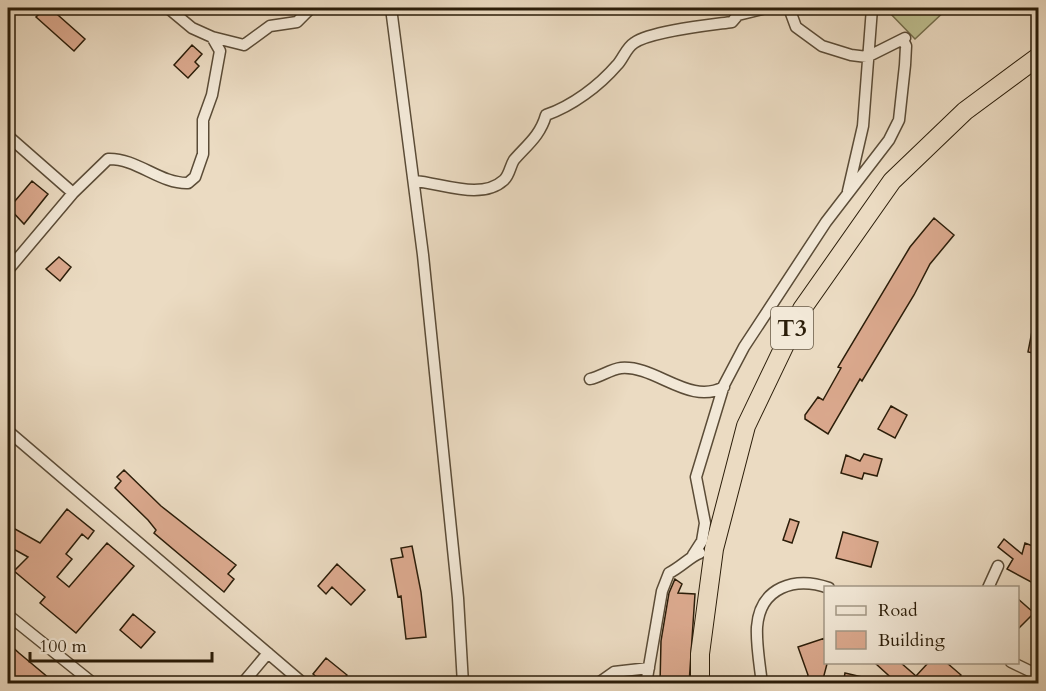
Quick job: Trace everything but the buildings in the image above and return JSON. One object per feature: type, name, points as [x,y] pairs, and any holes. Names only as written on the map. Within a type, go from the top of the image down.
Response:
[{"type":"highway","name":"T3","points":[[700,684],[700,654],[714,549],[746,426],[802,309],[892,181],[965,111],[1038,57]]},
{"type":"street","points":[[168,8],[192,28],[212,37],[244,45],[270,26],[297,22],[312,8]]},
{"type":"street","points":[[391,8],[414,182],[455,574],[463,684]]},
{"type":"street","points":[[414,182],[429,182],[444,188],[487,190],[506,179],[513,162],[530,146],[546,115],[566,106],[601,81],[617,65],[632,44],[692,26],[732,21],[738,15],[766,8]]},
{"type":"street","points":[[646,684],[662,591],[669,573],[685,565],[702,541],[705,523],[696,477],[724,387],[744,347],[847,194],[889,140],[899,120],[905,65],[904,39],[867,57],[822,46],[796,27],[789,8]]},
{"type":"street","points":[[847,194],[863,126],[872,8]]},
{"type":"street","points":[[8,270],[73,193],[102,162],[108,159],[135,165],[177,184],[188,183],[195,177],[203,154],[203,120],[212,95],[220,51],[212,37]]},
{"type":"street","points":[[8,136],[73,193]]},
{"type":"street","points":[[590,379],[621,368],[651,374],[694,390],[709,391],[724,387]]},
{"type":"street","points":[[8,431],[303,684]]},
{"type":"street","points":[[693,555],[714,549]]},
{"type":"street","points":[[989,586],[998,566]]},
{"type":"street","points":[[762,684],[757,628],[760,611],[769,597],[784,586],[802,581],[824,587]]},
{"type":"street","points":[[8,615],[94,684]]},
{"type":"street","points":[[242,684],[268,653]]},
{"type":"street","points":[[1013,664],[1038,675]]},
{"type":"street","points":[[597,684],[614,672],[649,668]]},
{"type":"green space","points":[[885,8],[948,8],[915,39]]}]
